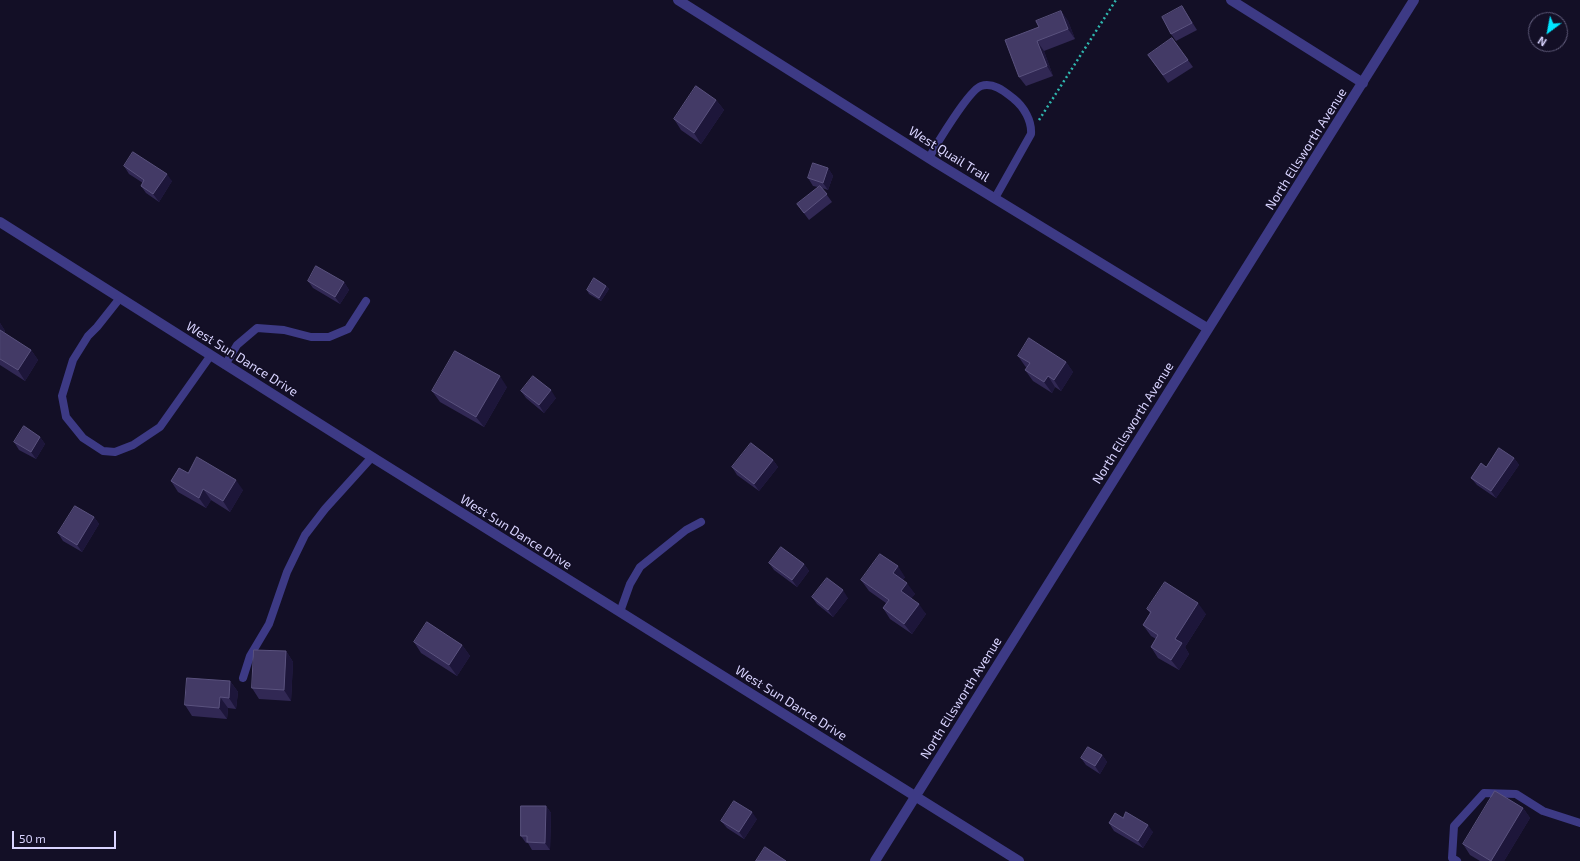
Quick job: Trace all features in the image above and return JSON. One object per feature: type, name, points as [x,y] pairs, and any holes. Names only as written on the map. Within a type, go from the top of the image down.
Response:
[{"type":"street","name":"West Quail Trail","points":[[678,0],[929,158],[1207,328]]},
{"type":"street","points":[[1230,0],[1363,83]]},
{"type":"street","name":"North Ellsworth Avenue","points":[[875,861],[1207,328],[1414,0]]},
{"type":"street","name":"West Sun Dance Drive","points":[[0,222],[372,457],[1019,861]]},
{"type":"lane","points":[[929,158],[940,138],[972,94],[979,87],[986,85],[1002,90],[1021,106],[1031,127],[1031,134],[995,198]]},
{"type":"lane","points":[[120,298],[88,336],[80,348],[73,360],[62,396],[66,416],[84,438],[103,451],[115,452],[133,445],[160,427],[211,355]]},
{"type":"lane","points":[[225,364],[238,345],[257,328],[284,330],[311,337],[329,337],[348,329],[366,300]]},
{"type":"lane","points":[[243,678],[250,656],[269,624],[287,572],[305,535],[325,509],[372,457]]},
{"type":"lane","points":[[620,612],[630,584],[640,567],[686,530],[701,522]]},
{"type":"lane","points":[[1457,861],[1452,858],[1454,826],[1484,793],[1516,794],[1543,810],[1580,823]]},
{"type":"path","points":[[1031,134],[1116,0]]},
{"type":"building","points":[[1182,6],[1192,23],[1171,34],[1162,17]]},
{"type":"building","points":[[1061,11],[1068,29],[1037,41],[1047,66],[1019,77],[1005,40],[1039,27],[1036,21]]},
{"type":"building","points":[[1172,38],[1188,60],[1163,75],[1148,55]]},
{"type":"building","points":[[696,86],[716,100],[694,133],[674,119]]},
{"type":"building","points":[[133,152],[167,174],[153,194],[141,186],[144,180],[124,166]]},
{"type":"building","points":[[813,163],[828,168],[823,183],[808,178]]},
{"type":"building","points":[[820,186],[827,194],[804,213],[797,204]]},
{"type":"building","points":[[316,266],[344,282],[335,297],[308,281]]},
{"type":"building","points":[[594,278],[606,286],[599,298],[587,290]]},
{"type":"building","points":[[0,330],[31,350],[18,370],[0,359]]},
{"type":"building","points":[[1029,338],[1066,362],[1054,380],[1048,376],[1044,382],[1025,370],[1030,363],[1018,356]]},
{"type":"building","points":[[455,351],[500,376],[476,417],[432,391]]},
{"type":"building","points":[[533,376],[551,390],[539,405],[521,391]]},
{"type":"building","points":[[24,426],[40,437],[31,452],[14,442]]},
{"type":"building","points":[[751,443],[773,460],[754,484],[732,467]]},
{"type":"building","points":[[1499,448],[1514,458],[1491,491],[1471,478],[1481,463],[1486,467]]},
{"type":"building","points":[[197,457],[236,480],[223,501],[203,489],[199,498],[171,481],[179,468],[188,473]]},
{"type":"building","points":[[75,506],[94,517],[77,545],[58,533]]},
{"type":"building","points":[[781,547],[804,564],[792,580],[769,563]]},
{"type":"building","points":[[880,554],[898,566],[893,573],[907,583],[901,591],[919,604],[904,624],[883,608],[889,600],[861,580]]},
{"type":"building","points":[[827,578],[843,590],[828,610],[812,597]]},
{"type":"building","points":[[1165,582],[1198,603],[1175,639],[1182,643],[1171,660],[1151,647],[1158,635],[1143,625],[1151,612],[1147,609]]},
{"type":"building","points":[[427,622],[462,645],[449,665],[414,642]]},
{"type":"building","points":[[254,650],[286,651],[284,690],[252,688]]},
{"type":"building","points":[[187,678],[230,681],[229,698],[220,697],[219,708],[185,705]]},
{"type":"building","points":[[1088,747],[1102,755],[1095,766],[1081,758]]},
{"type":"building","points":[[1495,791],[1523,808],[1491,861],[1463,844]]},
{"type":"building","points":[[734,801],[752,812],[739,832],[721,821]]},
{"type":"building","points":[[521,806],[546,806],[545,843],[527,842],[527,836],[521,836]]},
{"type":"building","points":[[1126,812],[1148,825],[1138,841],[1109,823],[1115,813],[1123,818]]},
{"type":"building","points":[[765,847],[786,861],[756,861]]}]
